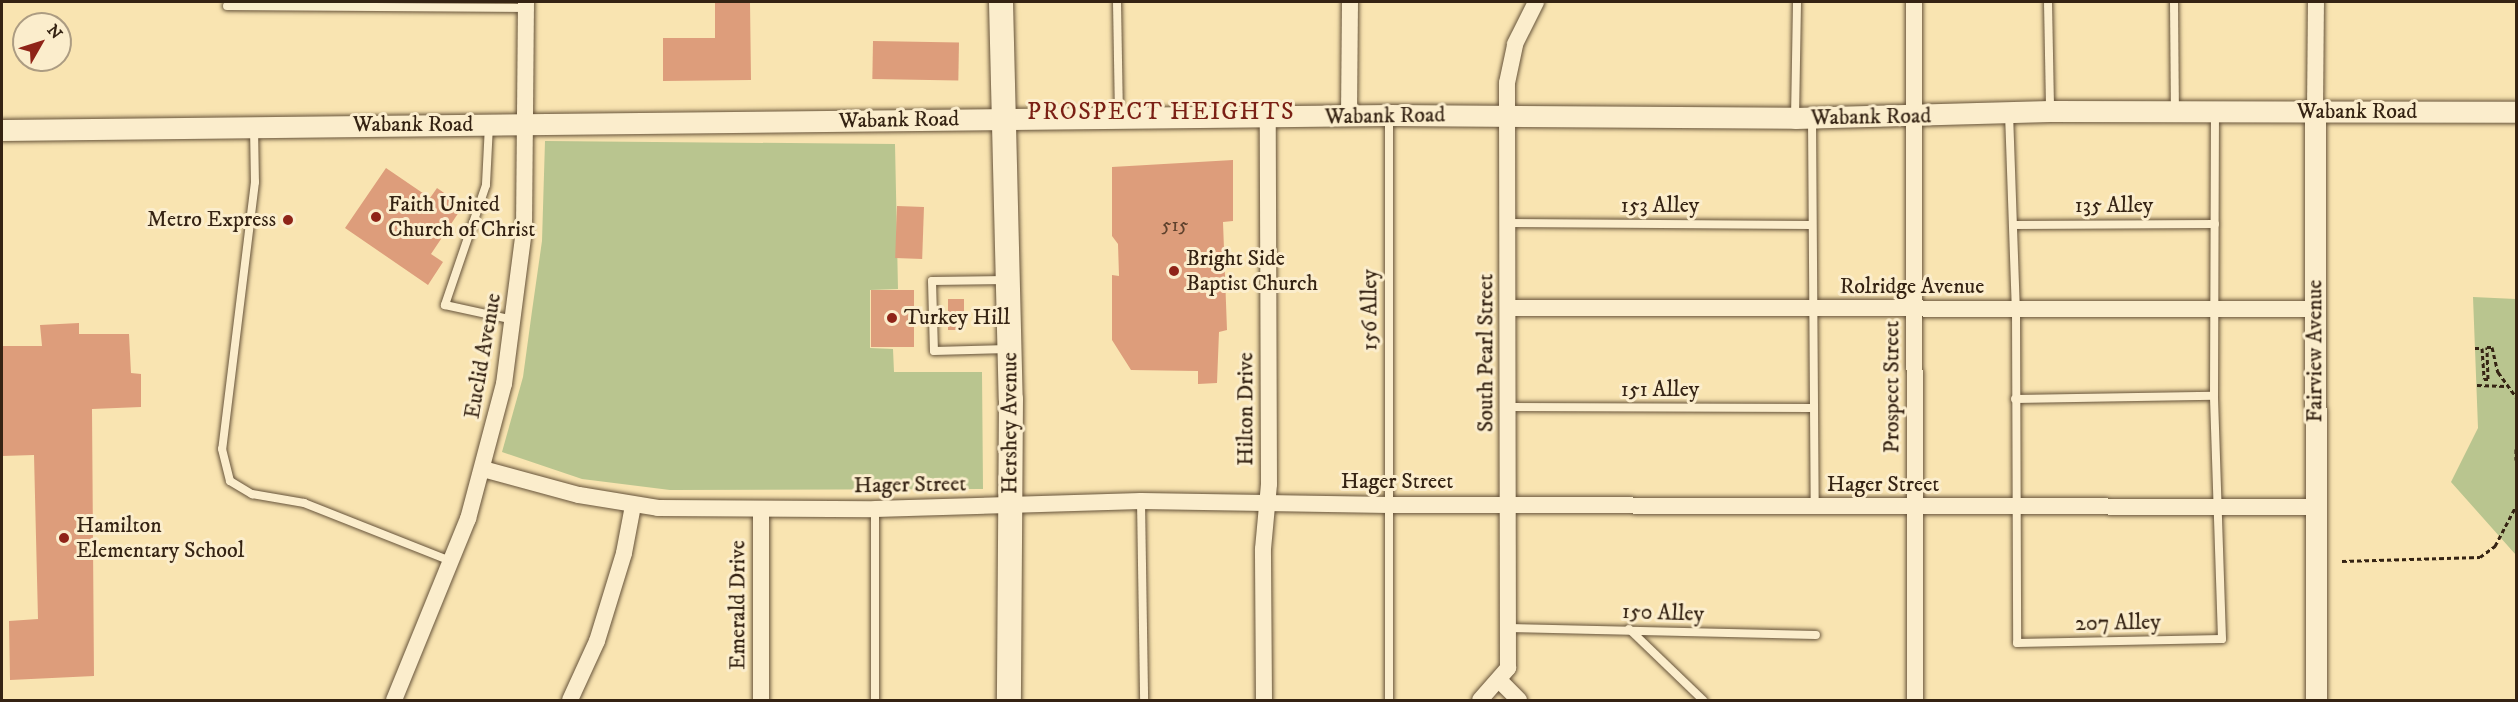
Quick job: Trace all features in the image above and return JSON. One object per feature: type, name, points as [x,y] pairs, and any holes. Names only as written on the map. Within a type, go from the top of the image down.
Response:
[{"type":"main road","name":"Hershey Avenue","points":[[1001,2],[1001,119],[1010,349],[1009,700]]},
{"type":"street","points":[[1349,116],[1350,2]]},
{"type":"street","name":"South Pearl Street","points":[[1480,700],[1500,681],[1508,668],[1507,115],[1510,60],[1536,2]]},
{"type":"street","name":"Prospect Street","points":[[1914,2],[1915,700]]},
{"type":"street","name":"Fairview Avenue","points":[[2316,2],[2314,309],[2316,700]]},
{"type":"street","name":"Euclid Avenue","points":[[394,700],[453,562],[483,469],[514,321],[524,230],[527,124],[526,5]]},
{"type":"street","name":"Wabank Road","points":[[2,130],[1001,119],[1119,120],[1389,115],[1803,118],[2050,111],[2175,114],[2517,112]]},
{"type":"street","name":"Hilton Drive","points":[[1264,700],[1263,549],[1266,504],[1268,117]]},
{"type":"street","name":"Rolridge Avenue","points":[[1509,308],[2314,309]]},
{"type":"street","name":"Hager Street","points":[[483,469],[633,506],[761,509],[875,509],[1141,501],[1815,508],[2316,507]]},
{"type":"street","points":[[570,700],[597,641],[624,553],[633,506]]},
{"type":"street","name":"Emerald Drive","points":[[761,509],[761,700]]},
{"type":"street","points":[[1500,681],[1519,700]]},
{"type":"lane","points":[[1117,2],[1119,120]]},
{"type":"lane","points":[[1797,2],[1812,225],[1814,308],[1812,408],[1815,508]]},
{"type":"lane","points":[[2049,2],[2050,111]]},
{"type":"lane","points":[[2174,2],[2175,114]]},
{"type":"lane","points":[[227,6],[526,5]]},
{"type":"lane","points":[[2009,113],[2016,309],[2014,508]]},
{"type":"lane","points":[[2214,114],[2217,309],[2214,396],[2218,506]]},
{"type":"lane","name":"156 Alley","points":[[1389,115],[1389,700]]},
{"type":"lane","points":[[489,124],[486,185],[445,304],[514,321]]},
{"type":"lane","points":[[254,126],[255,182],[222,449],[230,481],[252,494],[304,502],[453,562]]},
{"type":"lane","name":"153 Alley","points":[[1508,223],[1812,225]]},
{"type":"lane","name":"135 Alley","points":[[2014,225],[2215,224]]},
{"type":"lane","points":[[1008,280],[932,281],[934,351],[1010,349]]},
{"type":"lane","points":[[2015,399],[2214,396]]},
{"type":"lane","name":"151 Alley","points":[[1508,407],[1812,408]]},
{"type":"lane","points":[[1141,501],[1144,700]]},
{"type":"lane","name":"207 Alley","points":[[2014,508],[2017,643],[2222,639],[2218,506]]},
{"type":"lane","points":[[875,509],[875,700]]},
{"type":"lane","name":"150 Alley","points":[[1509,628],[1816,635]]},
{"type":"lane","points":[[1629,629],[1703,700]]},
{"type":"path","points":[[2475,348],[2482,348],[2484,379],[2488,379],[2487,347],[2492,347],[2505,386],[2517,397]]},
{"type":"path","points":[[2477,385],[2505,386]]},
{"type":"path","points":[[2517,449],[2517,460]]},
{"type":"path","points":[[2342,561],[2480,557],[2495,546],[2517,506]]},
{"type":"green space","points":[[545,141],[895,144],[898,289],[870,290],[870,348],[893,349],[894,372],[982,372],[983,489],[670,490],[582,479],[502,452],[523,377],[542,241]]},
{"type":"green space","points":[[2473,297],[2516,299],[2516,555],[2451,482],[2478,428]]},
{"type":"building","points":[[715,2],[750,2],[751,80],[663,81],[663,38],[715,38]]},
{"type":"building","points":[[873,41],[959,43],[958,80],[872,79]]},
{"type":"building","name":"Bright Side Baptist Church","points":[[1233,160],[1233,221],[1223,222],[1227,330],[1219,332],[1217,383],[1198,384],[1198,371],[1131,370],[1112,340],[1112,275],[1119,276],[1118,244],[1112,236],[1112,167]]},
{"type":"building","name":"Faith United Church of Christ","points":[[386,168],[430,198],[437,188],[463,206],[431,254],[443,262],[428,285],[345,228]]},
{"type":"building","points":[[897,206],[924,207],[922,259],[895,258]]},
{"type":"building","name":"Turkey Hill","points":[[871,290],[914,290],[914,347],[871,347]]},
{"type":"building","name":"Turkey Hill","points":[[948,299],[964,299],[964,330],[948,330]]},
{"type":"building","name":"Hamilton Elementary School","points":[[79,323],[79,334],[129,334],[131,373],[141,374],[141,407],[92,409],[94,676],[10,680],[9,621],[38,619],[34,455],[2,456],[2,346],[42,346],[40,325]]},
{"type":"place","name":"Faith United Church of Christ","points":[[376,217]]},
{"type":"place","name":"Metro Express","points":[[288,220]]},
{"type":"place","name":"Bright Side Baptist Church","points":[[1174,271]]},
{"type":"place","name":"Turkey Hill","points":[[892,318]]},
{"type":"place","name":"Hamilton Elementary School","points":[[64,538]]},
{"type":"district","name":"PROSPECT HEIGHTS","points":[[1161,113]]}]
